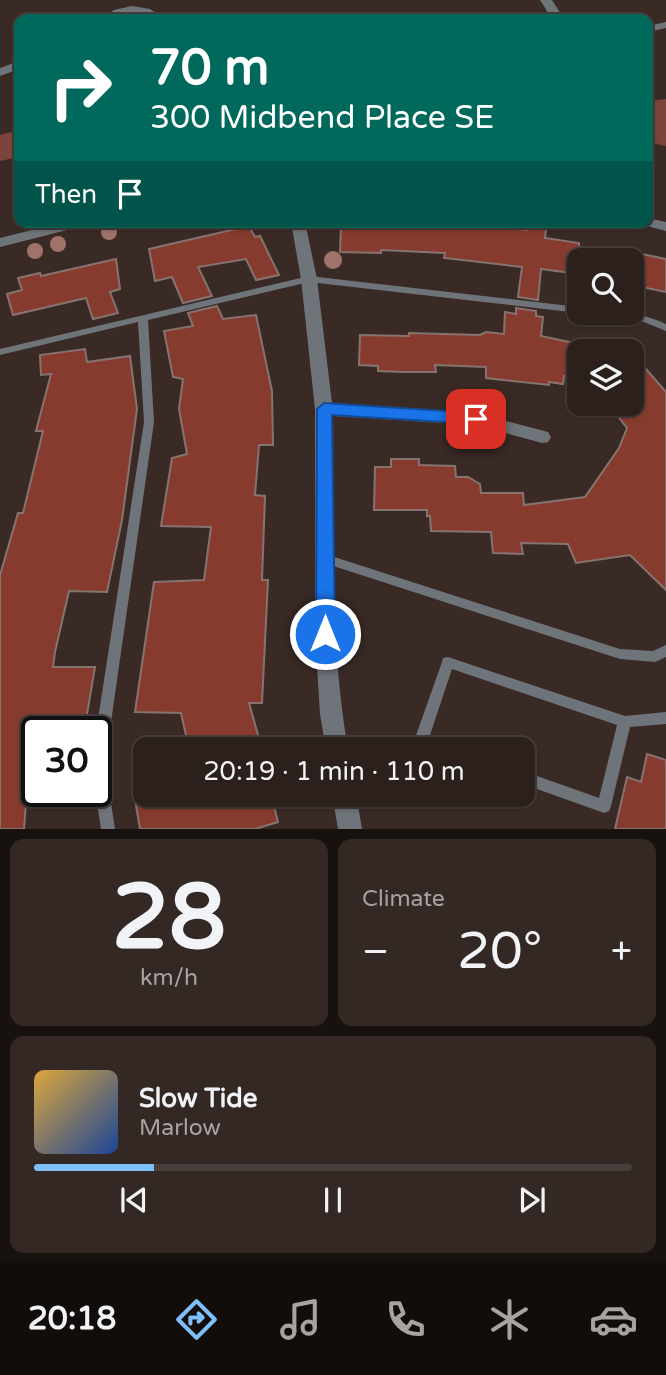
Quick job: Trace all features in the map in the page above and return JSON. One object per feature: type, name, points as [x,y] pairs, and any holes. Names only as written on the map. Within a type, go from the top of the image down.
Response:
[{"type":"street","points":[[114,14],[137,10],[152,14]]},
{"type":"street","points":[[0,243],[59,228]]},
{"type":"street","points":[[299,228],[309,279],[324,409],[325,634],[335,737]]},
{"type":"street","points":[[324,409],[476,419],[542,437]]},
{"type":"street","points":[[346,807],[350,829]]},
{"type":"lane","points":[[0,352],[309,279],[567,309]]},
{"type":"lane","points":[[108,829],[98,764],[149,422],[143,318]]},
{"type":"lane","points":[[644,318],[666,328]]},
{"type":"lane","points":[[325,559],[620,654],[655,657],[666,650]]},
{"type":"lane","points":[[422,737],[448,662],[625,722],[666,718]]},
{"type":"lane","points":[[535,781],[604,806],[625,722]]},
{"type":"shaded area","points":[[666,99],[666,146],[653,143],[653,100]]},
{"type":"shaded area","points":[[14,131],[14,158],[0,161],[0,135]]},
{"type":"building","points":[[250,228],[255,237],[260,236],[279,275],[256,280],[246,259],[198,267],[212,296],[183,303],[172,277],[155,281],[149,249]]},
{"type":"building","points":[[341,228],[537,228],[546,229],[545,238],[579,243],[579,248],[567,248],[567,272],[541,269],[538,300],[518,297],[522,267],[444,258],[445,253],[381,250],[381,253],[340,252]]},
{"type":"building","points":[[644,254],[666,259],[666,292],[644,287]]},
{"type":"building","points":[[116,259],[120,289],[110,292],[118,313],[93,319],[86,298],[13,315],[7,294],[22,290],[18,278],[40,273],[41,276]]},
{"type":"building","points":[[217,306],[223,319],[256,315],[272,391],[273,445],[259,445],[255,495],[265,496],[262,580],[268,580],[262,703],[249,703],[259,737],[186,737],[181,713],[135,712],[154,582],[204,580],[211,527],[161,526],[172,458],[187,454],[179,409],[183,379],[173,377],[164,331],[193,326],[188,313]]},
{"type":"building","points":[[516,308],[536,311],[536,316],[543,317],[541,336],[567,341],[567,377],[564,376],[563,384],[486,378],[486,367],[435,365],[436,372],[404,372],[378,371],[378,366],[359,365],[360,335],[480,335],[486,332],[504,334],[505,312],[516,314]]},
{"type":"building","points":[[85,349],[87,362],[130,356],[137,409],[122,520],[107,592],[69,591],[55,652],[53,667],[95,667],[87,716],[21,716],[21,807],[26,807],[24,829],[0,829],[0,575],[18,513],[23,513],[43,431],[36,431],[51,374],[41,375],[40,355]]},
{"type":"building","points":[[644,367],[666,392],[666,590],[630,555],[576,563],[568,544],[521,543],[523,554],[493,553],[491,532],[431,531],[427,510],[374,510],[375,467],[391,467],[391,459],[419,459],[419,465],[455,466],[456,477],[468,477],[480,484],[481,493],[523,493],[524,505],[585,497],[619,448],[627,428],[618,416],[644,416]]},
{"type":"building","points":[[647,754],[666,760],[666,829],[615,829],[627,777],[641,782]]},
{"type":"building","points":[[136,807],[274,807],[278,822],[255,829],[140,829]]},
{"type":"route","points":[[325,634],[324,409],[476,419]]}]
